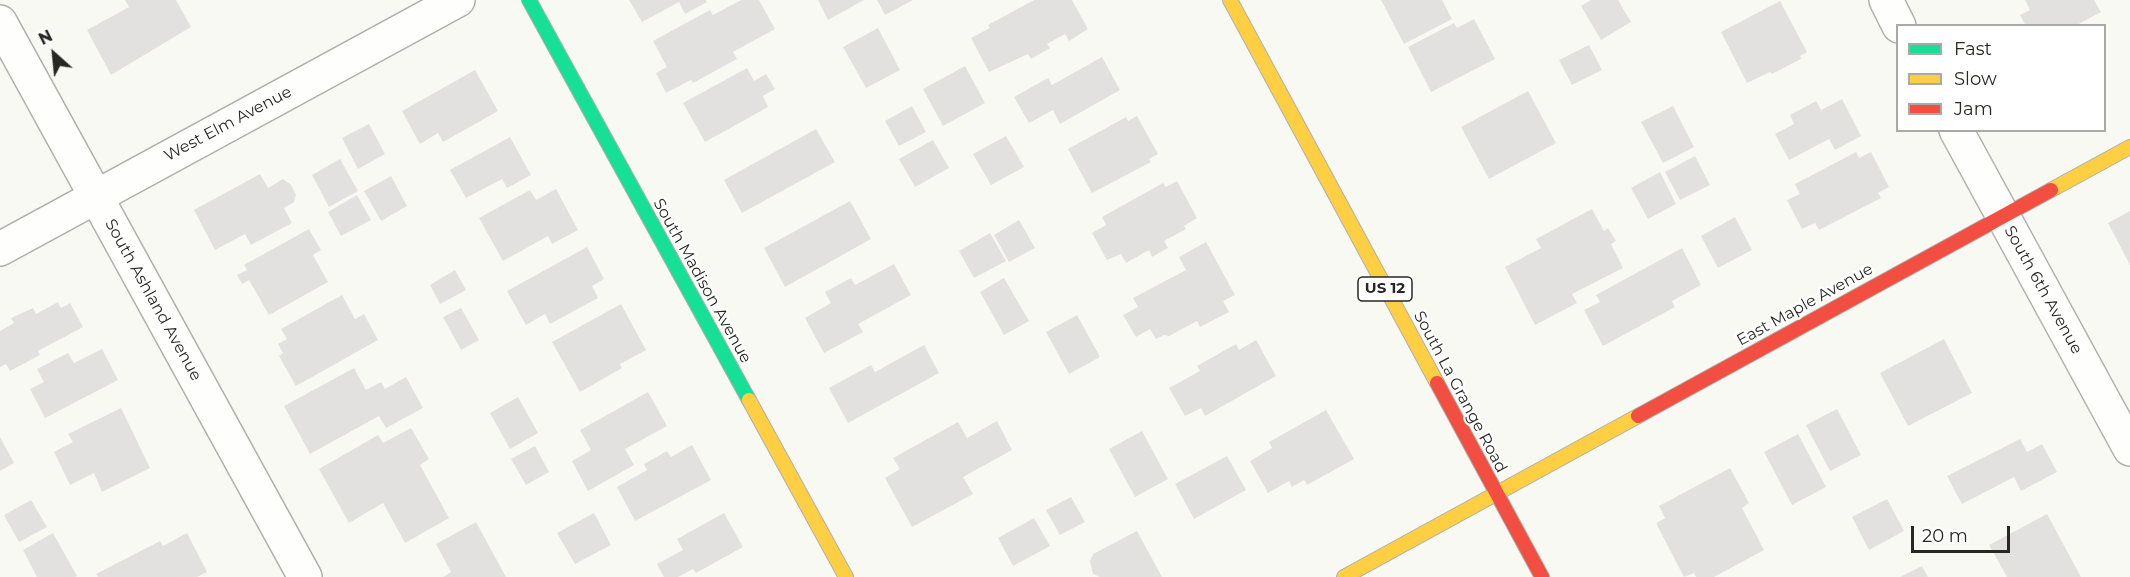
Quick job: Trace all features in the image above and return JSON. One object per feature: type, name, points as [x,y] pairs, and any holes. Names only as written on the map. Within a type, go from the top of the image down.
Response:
[{"type":"street","name":"West Elm Avenue","points":[[0,249],[458,0]]},
{"type":"street","name":"South Madison Avenue","points":[[530,0],[846,577]]},
{"type":"street","name":"South La Grange Road","points":[[1230,0],[1542,577]]},
{"type":"street","points":[[1886,0],[1898,24]]},
{"type":"street","name":"South Ashland Avenue","points":[[0,22],[305,577]]},
{"type":"street","name":"South 6th Avenue","points":[[1957,132],[2130,448]]},
{"type":"street","name":"East Maple Avenue","points":[[1344,577],[2130,147]]},
{"type":"building","points":[[125,0],[176,0],[191,27],[111,75],[87,30],[129,7]]},
{"type":"building","points":[[629,0],[706,0],[707,2],[685,14],[679,2],[642,22]]},
{"type":"building","points":[[741,0],[759,0],[775,29],[733,52],[737,59],[693,83],[691,80],[666,93],[656,73],[667,67],[653,41],[710,10],[713,15]]},
{"type":"building","points":[[818,0],[864,0],[828,20]]},
{"type":"building","points":[[877,0],[913,0],[885,15]]},
{"type":"building","points":[[1034,0],[1072,0],[1088,29],[1069,41],[1065,34],[1047,44],[1050,48],[1031,59],[1028,54],[989,72],[971,38],[990,28],[988,25]]},
{"type":"building","points":[[1381,0],[1442,0],[1452,19],[1404,44]]},
{"type":"building","points":[[1591,0],[1618,0],[1631,22],[1601,40],[1581,6]]},
{"type":"building","points":[[2025,0],[2094,0],[2101,12],[2079,24],[2025,24],[2020,15],[2030,10]]},
{"type":"building","points":[[1780,1],[1807,52],[1800,56],[1801,59],[1772,74],[1770,72],[1747,83],[1721,32]]},
{"type":"building","points":[[1474,19],[1495,59],[1431,92],[1408,47],[1454,23],[1457,28]]},
{"type":"building","points":[[878,28],[900,70],[866,88],[843,47]]},
{"type":"building","points":[[1589,45],[1602,70],[1572,85],[1559,60]]},
{"type":"building","points":[[1102,57],[1120,90],[1060,124],[1053,110],[1029,123],[1014,97],[1048,78],[1052,85]]},
{"type":"building","points":[[965,66],[985,103],[943,126],[923,89]]},
{"type":"building","points":[[747,68],[754,81],[766,74],[775,89],[763,96],[768,107],[705,142],[683,103]]},
{"type":"building","points":[[475,70],[498,111],[443,142],[438,133],[420,144],[402,111]]},
{"type":"building","points":[[1528,91],[1556,143],[1489,179],[1461,127]]},
{"type":"building","points":[[1842,99],[1861,136],[1835,150],[1829,139],[1789,160],[1775,134],[1794,124],[1790,115],[1816,101],[1821,110]]},
{"type":"building","points":[[912,106],[926,132],[899,146],[885,121]]},
{"type":"building","points":[[1673,106],[1694,147],[1663,163],[1641,122]]},
{"type":"building","points":[[1137,116],[1158,154],[1149,159],[1151,162],[1092,193],[1068,149],[1126,117],[1128,121]]},
{"type":"building","points":[[369,124],[385,154],[358,169],[342,138]]},
{"type":"building","points":[[816,129],[835,162],[742,213],[724,180]]},
{"type":"building","points":[[1006,136],[1024,167],[991,185],[973,154]]},
{"type":"building","points":[[510,137],[531,175],[507,188],[502,179],[466,198],[450,170]]},
{"type":"building","points":[[933,140],[949,168],[915,187],[899,159]]},
{"type":"building","points":[[1856,152],[1859,158],[1871,152],[1889,187],[1878,193],[1881,198],[1819,230],[1815,223],[1802,229],[1787,200],[1800,194],[1795,184]]},
{"type":"building","points":[[1695,156],[1710,185],[1680,200],[1665,172]]},
{"type":"building","points":[[340,159],[358,191],[329,207],[312,175]]},
{"type":"building","points":[[1660,172],[1676,204],[1648,219],[1631,188]]},
{"type":"building","points":[[260,174],[268,188],[283,179],[291,185],[296,195],[294,202],[284,208],[292,223],[251,245],[245,234],[215,250],[194,210]]},
{"type":"building","points":[[391,176],[407,206],[381,221],[364,191]]},
{"type":"building","points":[[1177,181],[1197,218],[1184,226],[1186,229],[1164,241],[1168,248],[1152,257],[1149,250],[1126,263],[1121,254],[1107,260],[1092,233],[1106,225],[1102,217],[1163,183],[1166,187]]},
{"type":"building","points":[[556,189],[578,230],[552,244],[548,236],[503,261],[479,218],[530,190],[536,200]]},
{"type":"building","points":[[357,195],[371,220],[341,236],[328,212]]},
{"type":"building","points":[[850,201],[871,239],[785,287],[764,248]]},
{"type":"building","points":[[1592,209],[1604,231],[1608,228],[1616,241],[1611,244],[1623,268],[1572,294],[1577,303],[1535,325],[1505,267],[1541,248],[1536,239]]},
{"type":"building","points":[[2130,211],[2130,265],[2108,223]]},
{"type":"building","points":[[1735,217],[1752,250],[1718,268],[1701,236]]},
{"type":"building","points":[[1019,220],[1035,248],[1009,262],[994,235]]},
{"type":"building","points":[[309,229],[321,250],[313,255],[328,282],[269,315],[249,280],[242,284],[237,275],[247,270],[244,265]]},
{"type":"building","points":[[990,233],[1006,261],[974,278],[959,251]]},
{"type":"building","points":[[1206,242],[1235,295],[1223,301],[1229,312],[1200,327],[1197,321],[1169,336],[1164,335],[1156,339],[1150,329],[1136,337],[1123,315],[1138,307],[1133,298],[1186,270],[1179,257]]},
{"type":"building","points":[[587,247],[604,279],[592,286],[598,298],[550,324],[545,314],[526,325],[507,291]]},
{"type":"building","points":[[1682,248],[1701,285],[1672,301],[1675,307],[1603,346],[1584,310],[1600,302],[1596,295]]},
{"type":"building","points":[[894,264],[911,295],[858,324],[863,332],[824,353],[805,318],[831,303],[825,292],[851,278],[855,285]]},
{"type":"building","points":[[455,270],[466,290],[440,304],[430,285]]},
{"type":"building","points":[[1004,278],[1029,321],[1004,335],[980,292]]},
{"type":"building","points":[[342,295],[355,319],[364,314],[378,340],[296,386],[279,356],[283,353],[278,344],[287,339],[281,329]]},
{"type":"building","points":[[58,302],[61,308],[70,303],[83,327],[38,351],[40,355],[10,371],[6,364],[0,367],[0,331],[14,323],[11,318],[33,308],[36,314]]},
{"type":"building","points":[[621,304],[646,350],[620,364],[622,368],[580,392],[552,342]]},
{"type":"building","points":[[461,308],[479,340],[461,350],[443,317]]},
{"type":"building","points":[[1077,315],[1100,357],[1069,374],[1046,332]]},
{"type":"building","points":[[1944,339],[1972,393],[1908,426],[1880,373]]},
{"type":"building","points":[[1256,340],[1276,376],[1205,416],[1201,408],[1185,416],[1169,388],[1200,371],[1197,366],[1236,344],[1239,350]]},
{"type":"building","points":[[924,345],[939,373],[848,423],[829,388],[871,365],[875,372]]},
{"type":"building","points":[[102,349],[118,380],[45,418],[30,389],[44,382],[37,369],[68,353],[74,363]]},
{"type":"building","points":[[354,368],[366,390],[381,382],[385,389],[406,377],[423,408],[386,428],[379,416],[310,454],[284,406]]},
{"type":"building","points":[[648,392],[667,426],[625,449],[634,465],[588,491],[572,461],[591,450],[580,430]]},
{"type":"building","points":[[518,397],[538,433],[510,449],[490,413]]},
{"type":"building","points":[[121,408],[150,468],[102,492],[94,473],[70,485],[54,452],[73,442],[68,434]]},
{"type":"building","points":[[1837,409],[1861,455],[1830,471],[1806,425]]},
{"type":"building","points":[[1326,410],[1354,459],[1307,485],[1304,480],[1292,487],[1289,481],[1268,493],[1250,461],[1272,448],[1269,442]]},
{"type":"building","points":[[997,421],[1012,450],[963,477],[973,494],[912,527],[885,478],[900,469],[893,458],[958,422],[967,438]]},
{"type":"building","points":[[411,428],[429,459],[420,465],[449,518],[405,543],[383,503],[349,523],[319,469],[378,435],[383,443]]},
{"type":"building","points":[[1142,431],[1168,479],[1135,497],[1109,449]]},
{"type":"building","points":[[1798,434],[1826,487],[1792,505],[1764,452]]},
{"type":"building","points":[[0,437],[14,463],[0,471]]},
{"type":"building","points":[[2020,439],[2027,452],[2042,444],[2057,472],[2021,491],[2014,477],[1962,504],[1947,476]]},
{"type":"building","points":[[692,445],[711,480],[635,521],[617,487],[647,470],[644,464],[667,451],[671,457]]},
{"type":"building","points":[[535,446],[549,472],[526,485],[511,459]]},
{"type":"building","points":[[1227,456],[1246,490],[1194,519],[1175,484]]},
{"type":"building","points":[[1730,468],[1749,503],[1742,508],[1764,550],[1714,577],[1696,577],[1694,573],[1684,577],[1656,523],[1665,518],[1659,506]]},
{"type":"building","points":[[1071,497],[1085,522],[1060,535],[1046,510]]},
{"type":"building","points":[[1887,499],[1904,531],[1869,550],[1852,517]]},
{"type":"building","points":[[31,500],[47,527],[19,542],[4,515]]},
{"type":"building","points":[[594,513],[611,545],[575,564],[557,533]]},
{"type":"building","points":[[724,513],[743,547],[696,573],[693,569],[678,577],[664,577],[657,564],[683,550],[677,539]]},
{"type":"building","points":[[2047,514],[2081,577],[2007,577],[1989,545]]},
{"type":"building","points":[[1034,518],[1050,546],[1013,566],[998,538]]},
{"type":"building","points":[[476,522],[506,577],[443,577],[451,572],[436,544]]},
{"type":"building","points":[[1137,531],[1162,577],[1100,577],[1093,574],[1090,561],[1093,554]]},
{"type":"building","points":[[53,533],[77,576],[37,577],[23,550]]},
{"type":"building","points":[[187,533],[207,572],[197,577],[98,577],[96,574],[160,541],[163,546]]},
{"type":"building","points":[[1922,566],[1928,577],[1900,577]]},
{"type":"traffic: fast","points":[[529,0],[749,400]]},
{"type":"traffic: slow","points":[[1230,0],[1437,383]]},
{"type":"traffic: slow","points":[[2051,190],[2130,147]]},
{"type":"traffic: slow","points":[[749,400],[846,577]]},
{"type":"traffic: slow","points":[[1344,577],[1638,416]]},
{"type":"traffic: jam","points":[[1638,416],[2051,190]]},
{"type":"traffic: jam","points":[[1437,383],[1542,577]]}]
